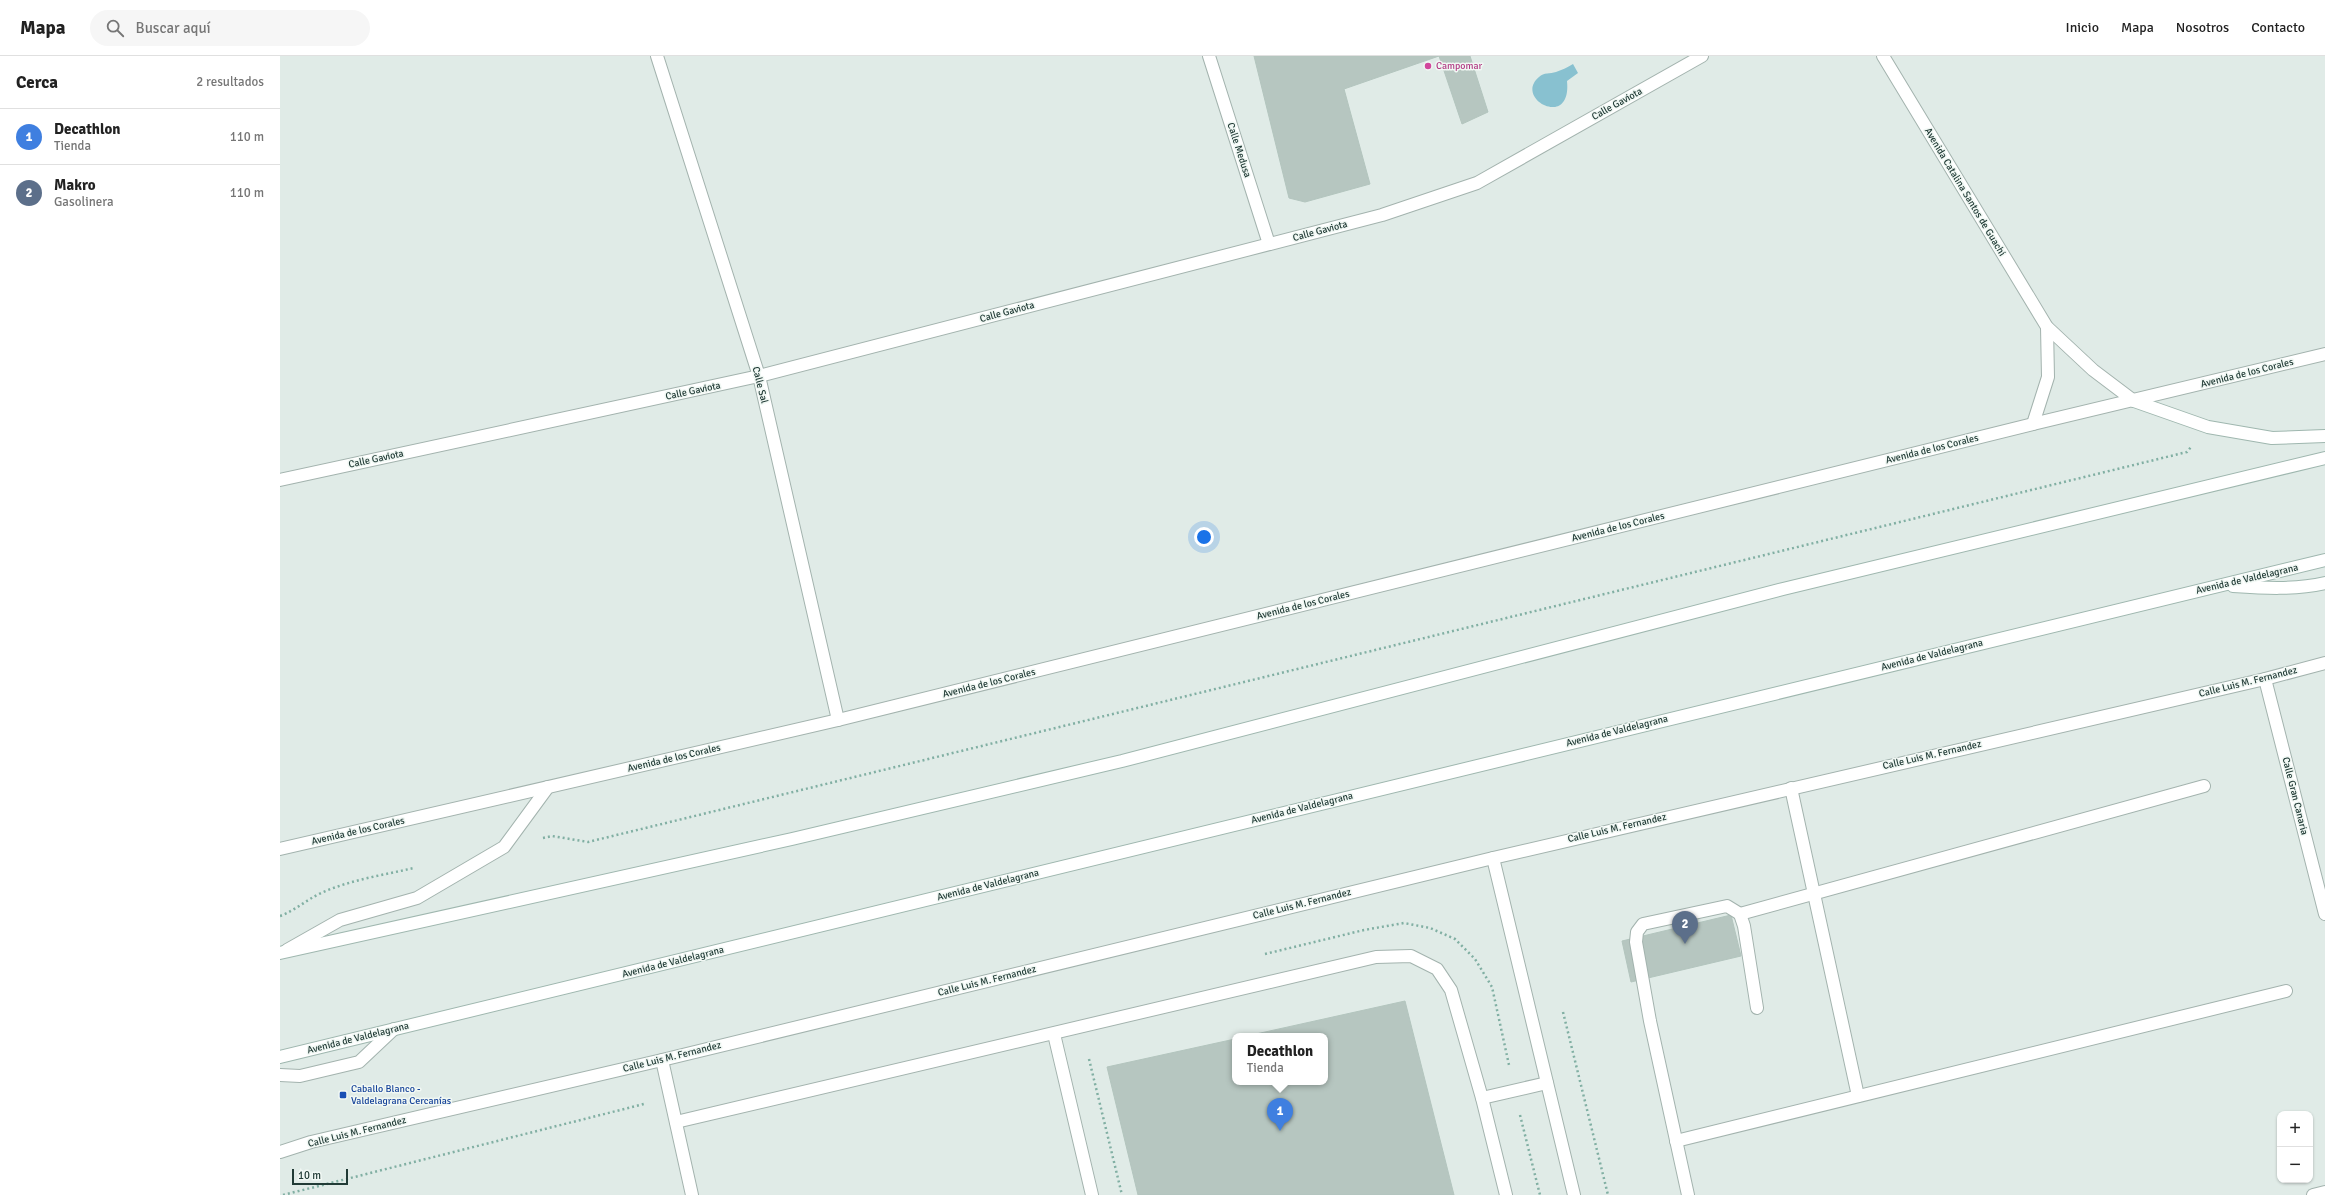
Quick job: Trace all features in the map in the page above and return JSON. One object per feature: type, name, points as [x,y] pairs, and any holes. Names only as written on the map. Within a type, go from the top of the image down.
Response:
[{"type":"street","name":"Calle Sal","points":[[657,56],[759,376],[838,720]]},
{"type":"street","name":"Calle Medusa","points":[[1209,56],[1269,244]]},
{"type":"street","name":"Calle Gaviota","points":[[280,480],[759,376],[1382,214],[1477,182],[1702,56]]},
{"type":"street","name":"Avenida Catalina Santos de Guachi","points":[[1883,56],[2047,327],[2093,370],[2134,401]]},
{"type":"street","points":[[2033,424],[2048,377],[2047,327]]},
{"type":"street","name":"Avenida de los Corales","points":[[280,849],[838,720],[2033,424],[2325,354]]},
{"type":"street","points":[[2134,401],[2208,427],[2272,438],[2325,436]]},
{"type":"street","points":[[283,952],[792,839],[1122,761],[1783,588],[2325,458]]},
{"type":"street","name":"Avenida de Valdelagrana","points":[[280,1057],[2325,560]]},
{"type":"street","points":[[2222,585],[2266,588],[2314,586],[2325,583]]},
{"type":"street","name":"Calle Luis M. Fernandez","points":[[280,1152],[311,1142],[662,1060],[1492,858],[2265,679],[2325,663]]},
{"type":"street","name":"Calle Gran Canaria","points":[[2265,679],[2325,914]]},
{"type":"street","points":[[1740,914],[1814,895],[2204,786]]},
{"type":"street","points":[[283,952],[340,920],[417,898],[504,847],[548,787]]},
{"type":"street","points":[[1791,788],[1858,1096]]},
{"type":"street","points":[[1492,858],[1574,1195]]},
{"type":"street","points":[[1688,1195],[1650,1021],[1636,942],[1637,932],[1643,924],[1727,906],[1740,914],[1744,926],[1757,1008]]},
{"type":"street","points":[[676,1122],[1376,958],[1411,956],[1437,969],[1451,990],[1482,1098],[1506,1195]]},
{"type":"street","points":[[1676,1140],[2286,991]]},
{"type":"street","points":[[280,1075],[300,1076],[359,1062],[394,1030]]},
{"type":"street","points":[[1054,1034],[1092,1195]]},
{"type":"street","points":[[662,1060],[692,1195]]},
{"type":"street","points":[[1482,1098],[1547,1083]]},
{"type":"street","points":[[2313,1195],[2325,1192]]},
{"type":"path","points":[[504,847],[552,836],[588,842],[2187,452],[2208,427]]},
{"type":"path","points":[[280,916],[294,911],[320,894],[350,883],[419,867]]},
{"type":"path","points":[[1563,1012],[1608,1195]]},
{"type":"path","points":[[1089,1059],[1122,1195]]},
{"type":"path","points":[[283,1195],[644,1104]]},
{"type":"water","points":[[1573,64],[1578,73],[1567,81],[1566,96],[1561,104],[1553,107],[1545,106],[1538,101],[1533,94],[1533,85],[1539,77],[1541,75],[1554,73]]},
{"type":"building","points":[[1254,56],[1439,56],[1344,89],[1370,184],[1305,202],[1289,198]]},
{"type":"building","points":[[1439,56],[1470,56],[1488,112],[1462,124]]},
{"type":"building","points":[[1731,915],[1741,956],[1631,982],[1622,941]]},
{"type":"building","points":[[1405,1001],[1454,1195],[1138,1195],[1107,1067],[1232,1040],[1232,1085],[1328,1085],[1328,1033],[1261,1033]]},
{"type":"place","name":"Campomar","points":[[1428,66]]},
{"type":"place","name":"Makro","points":[[1685,944]]},
{"type":"place","name":"Caballo Blanco - Valdelagrana Cercanías","points":[[343,1095]]},
{"type":"place","name":"Decathlon","points":[[1280,1131]]}]
